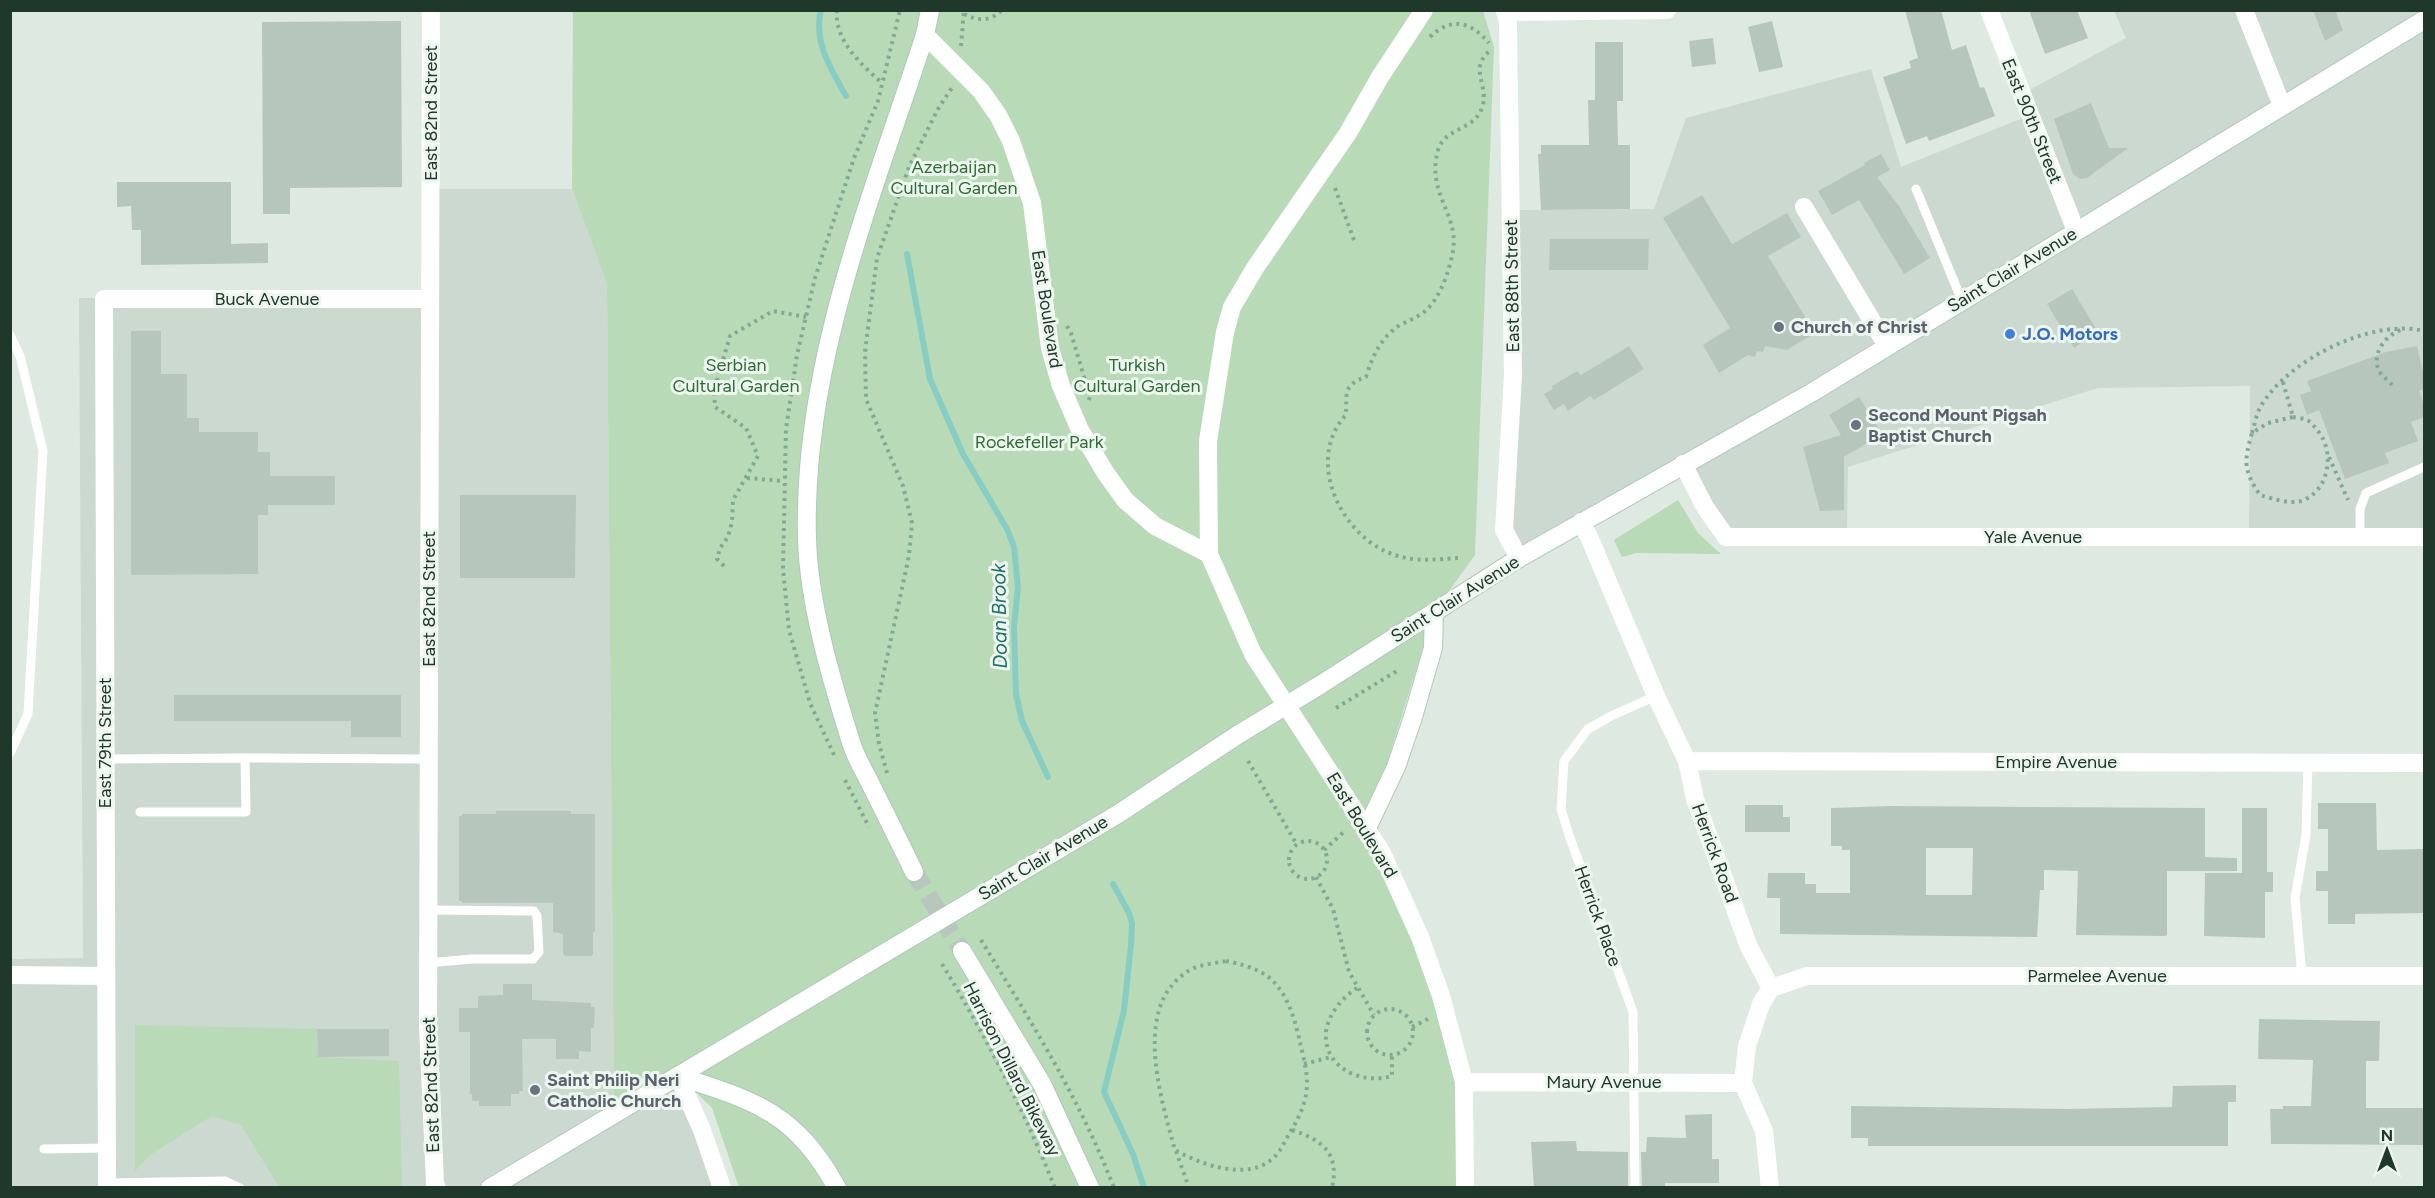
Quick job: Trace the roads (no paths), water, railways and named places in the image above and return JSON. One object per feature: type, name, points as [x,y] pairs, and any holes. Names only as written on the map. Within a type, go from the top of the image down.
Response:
[{"type":"street","name":"East 82nd Street","points":[[431,10],[428,1025],[437,1188]]},
{"type":"street","points":[[914,872],[851,744],[823,640],[813,591],[807,541],[807,495],[821,377],[849,266],[925,35],[930,10]]},
{"type":"street","name":"East Boulevard","points":[[1424,10],[1380,77],[1348,133],[1255,268],[1232,307],[1225,332],[1208,441],[1209,554],[1242,634],[1358,827],[1387,862],[1420,937],[1441,996],[1464,1082],[1466,1188]]},
{"type":"street","points":[[1505,11],[1667,10]]},
{"type":"street","name":"East 90th Street","points":[[1989,10],[2076,231]]},
{"type":"street","points":[[2244,10],[2282,106]]},
{"type":"street","name":"East 88th Street","points":[[1505,11],[1508,22],[1513,375],[1504,530],[1519,558]]},
{"type":"street","name":"Saint Clair Avenue","points":[[490,1188],[1118,814],[1519,558],[1811,393],[2424,20]]},
{"type":"street","name":"East Boulevard","points":[[925,35],[981,91],[998,115],[1011,141],[1032,203],[1050,348],[1061,386],[1080,430],[1125,500],[1155,526],[1209,554]]},
{"type":"street","points":[[1804,207],[1887,346]]},
{"type":"street","name":"Buck Avenue","points":[[104,298],[430,298]]},
{"type":"street","name":"East 79th Street","points":[[104,298],[107,1185]]},
{"type":"street","name":"Yale Avenue","points":[[1683,464],[1710,514],[1726,537],[2424,537]]},
{"type":"street","name":"Herrick Road","points":[[1581,522],[1593,544],[1656,696],[1687,761],[1695,800],[1749,947],[1772,987]]},
{"type":"street","points":[[1358,827],[1396,767],[1433,648],[1434,612]]},
{"type":"street","name":"Empire Avenue","points":[[1687,761],[2424,763]]},
{"type":"street","points":[[962,951],[1042,1084],[1090,1188]]},
{"type":"street","points":[[10,975],[106,976]]},
{"type":"street","name":"Parmelee Avenue","points":[[1772,987],[1807,976],[2424,976]]},
{"type":"street","points":[[1770,1188],[1764,1131],[1743,1083],[1747,1046],[1761,1004],[1772,987]]},
{"type":"street","points":[[678,1076],[702,1131],[722,1188]]},
{"type":"street","points":[[678,1076],[760,1105],[788,1124],[810,1147],[837,1188]]},
{"type":"street","name":"Maury Avenue","points":[[1464,1082],[1743,1083]]},
{"type":"lane","points":[[1916,189],[1962,301]]},
{"type":"lane","points":[[10,335],[20,356],[43,451],[28,714],[10,753]]},
{"type":"lane","points":[[2360,537],[2360,509],[2366,494],[2424,467]]},
{"type":"lane","name":"Herrick Place","points":[[1635,1188],[1633,1012],[1569,835],[1561,809],[1561,785],[1564,761],[1588,729],[1656,696]]},
{"type":"lane","points":[[140,812],[246,812],[245,758]]},
{"type":"lane","points":[[105,759],[429,759]]},
{"type":"lane","points":[[2301,976],[2295,898],[2306,835],[2308,763]]},
{"type":"lane","points":[[428,963],[472,959],[533,959],[538,952],[537,916],[534,911],[429,910]]},
{"type":"lane","points":[[44,1149],[107,1148]]},
{"type":"lane","points":[[107,1185],[225,1181],[240,1188]]},
{"type":"waterway","name":"Doan Brook","points":[[821,10],[819,22],[821,44],[829,65],[846,96]]},
{"type":"waterway","name":"Doan Brook","points":[[907,254],[930,379],[963,454],[1007,529],[1014,547],[1018,587],[1014,627],[1016,694],[1022,721],[1048,777]]},
{"type":"waterway","name":"Doan Brook","points":[[1113,884],[1132,923],[1124,1010],[1104,1092],[1133,1154],[1144,1188]]},
{"type":"tunnel","points":[[914,872],[962,951]]},
{"type":"place","name":"Church of Christ","points":[[1779,327]]},
{"type":"place","name":"J.O. Motors","points":[[2010,334]]},
{"type":"place","name":"Second Mount Pigsah Baptist Church","points":[[1856,425]]},
{"type":"place","name":"Saint Philip Neri Catholic Church","points":[[535,1090]]},
{"type":"park label","name":"Azerbaijan Cultural Garden","points":[[954,177]]},
{"type":"park label","name":"Serbian Cultural Garden","points":[[736,376]]},
{"type":"park label","name":"Turkish Cultural Garden","points":[[1137,376]]},
{"type":"park label","name":"Rockefeller Park","points":[[1039,442]]}]
